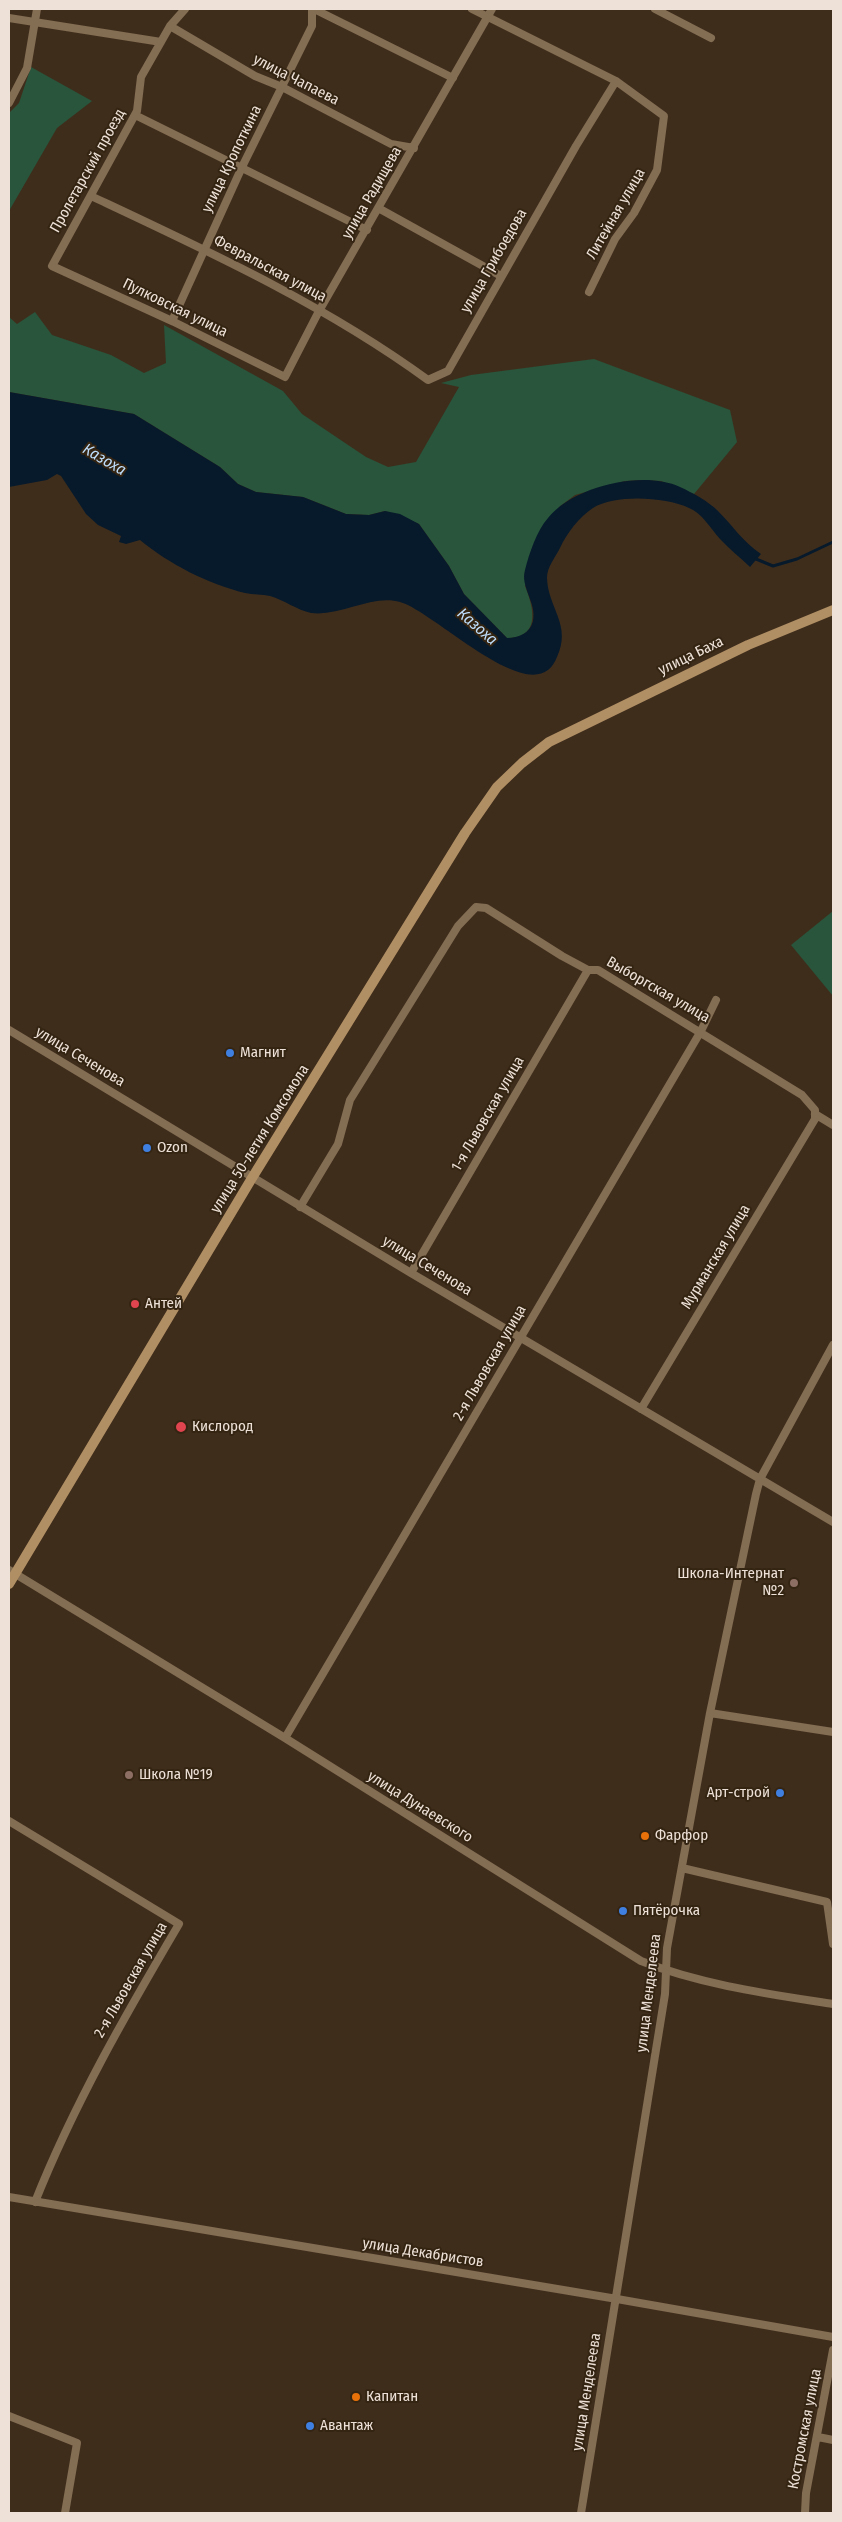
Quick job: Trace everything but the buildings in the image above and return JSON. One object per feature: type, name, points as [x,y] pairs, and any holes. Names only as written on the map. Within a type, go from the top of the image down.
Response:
[{"type":"main road","name":"улица Баха","points":[[565,733],[748,645],[833,610]]},
{"type":"main road","name":"улица 50-летия Комсомола","points":[[9,1584],[12,1572],[252,1178],[482,807],[497,788],[522,763],[565,733]]},
{"type":"street","points":[[9,103],[27,68],[37,9]]},
{"type":"street","name":"Пролетарский проезд","points":[[52,266],[135,115],[141,77],[170,26],[184,9]]},
{"type":"street","points":[[313,9],[453,78]]},
{"type":"street","name":"улица Кропоткина","points":[[172,320],[242,167],[312,26],[313,9]]},
{"type":"street","points":[[472,9],[485,20],[616,81]]},
{"type":"street","points":[[485,20],[492,9]]},
{"type":"street","points":[[655,9],[711,38]]},
{"type":"street","points":[[9,18],[161,42]]},
{"type":"street","name":"улица Радищева","points":[[285,377],[320,311],[380,209],[485,20]]},
{"type":"street","name":"улица Чапаева","points":[[170,26],[255,76],[282,87],[391,144],[414,148]]},
{"type":"street","name":"улица Грибоедова","points":[[428,380],[448,371],[576,146],[616,81]]},
{"type":"street","name":"Литейная улица","points":[[589,292],[615,239],[634,213],[657,170],[664,116],[616,81]]},
{"type":"street","points":[[135,115],[367,230]]},
{"type":"street","name":"Февральская улица","points":[[90,196],[204,249],[320,311],[384,348],[428,380]]},
{"type":"street","points":[[380,209],[501,276]]},
{"type":"street","name":"Пулковская улица","points":[[52,266],[172,320],[285,377]]},
{"type":"street","name":"Выборгская улица","points":[[300,1207],[338,1144],[350,1100],[458,926],[476,907],[486,908],[588,970],[598,970],[701,1031],[802,1095],[815,1110],[815,1117],[833,1125]]},
{"type":"street","name":"1-я Львовская улица","points":[[411,1273],[588,970]]},
{"type":"street","name":"2-я Львовская улица","points":[[285,1738],[701,1031],[716,1000]]},
{"type":"street","name":"улица Сеченова","points":[[9,1030],[300,1207],[833,1522]]},
{"type":"street","name":"Мурманская улица","points":[[641,1409],[815,1117]]},
{"type":"street","name":"улица Менделеева","points":[[581,2513],[665,1994],[667,1948],[710,1713],[760,1479],[833,1345]]},
{"type":"street","name":"улица Дунаевского","points":[[12,1572],[285,1738],[634,1956],[666,1971],[748,1990],[833,2004]]},
{"type":"street","points":[[710,1713],[833,1732]]},
{"type":"street","name":"2-я Львовская улица","points":[[9,1821],[179,1924],[111,2040],[50,2166],[35,2202]]},
{"type":"street","points":[[682,1868],[827,1902],[833,1944]]},
{"type":"street","name":"улица Декабристов","points":[[9,2197],[833,2337]]},
{"type":"street","name":"Костромская улица","points":[[805,2513],[806,2493],[833,2350]]},
{"type":"street","points":[[9,2416],[77,2443],[65,2513]]},
{"type":"street","points":[[818,2437],[833,2440]]},
{"type":"green space","points":[[31,67],[92,101],[57,128],[9,211],[9,113],[19,103]]},
{"type":"green space","points":[[35,312],[52,335],[111,355],[144,373],[166,363],[164,325],[283,391],[302,414],[366,457],[388,467],[416,462],[459,387],[441,383],[471,375],[594,359],[730,410],[737,442],[694,494],[661,481],[625,481],[575,495],[559,507],[525,586],[531,603],[532,620],[530,627],[518,637],[507,638],[464,594],[449,566],[419,524],[385,511],[369,515],[346,514],[303,497],[256,492],[238,484],[220,467],[134,414],[9,392],[9,317],[17,324]]},
{"type":"green space","points":[[833,911],[833,996],[791,945]]},
{"type":"water","points":[[9,392],[134,414],[220,467],[238,484],[256,492],[303,497],[346,514],[369,515],[385,511],[400,514],[419,524],[449,566],[464,594],[507,638],[516,637],[527,632],[532,625],[534,614],[524,576],[531,550],[540,529],[560,507],[574,497],[591,490],[610,484],[647,480],[665,482],[680,487],[714,507],[743,539],[761,554],[750,567],[716,535],[698,514],[679,504],[654,499],[627,499],[593,508],[570,531],[548,570],[548,589],[561,626],[561,646],[552,666],[548,670],[534,675],[516,671],[496,662],[432,620],[400,602],[378,601],[333,612],[311,613],[270,596],[245,593],[203,579],[163,557],[140,540],[126,544],[119,542],[121,536],[98,525],[86,514],[61,476],[57,474],[47,480],[9,487]]},
{"type":"waterway","name":"Казоха","points":[[756,559],[773,566],[797,559],[833,542]]},
{"type":"place","name":"Магнит","points":[[230,1053]]},
{"type":"place","name":"Ozon","points":[[147,1148]]},
{"type":"place","name":"Антей","points":[[135,1304]]},
{"type":"place","name":"Кислород","points":[[181,1427]]},
{"type":"place","name":"Школа-Интернат №2","points":[[794,1583]]},
{"type":"place","name":"Школа №19","points":[[129,1775]]},
{"type":"place","name":"Арт-строй","points":[[780,1793]]},
{"type":"place","name":"Фарфор","points":[[645,1836]]},
{"type":"place","name":"Пятёрочка","points":[[623,1911]]},
{"type":"place","name":"Капитан","points":[[356,2397]]},
{"type":"place","name":"Авантаж","points":[[310,2426]]}]
